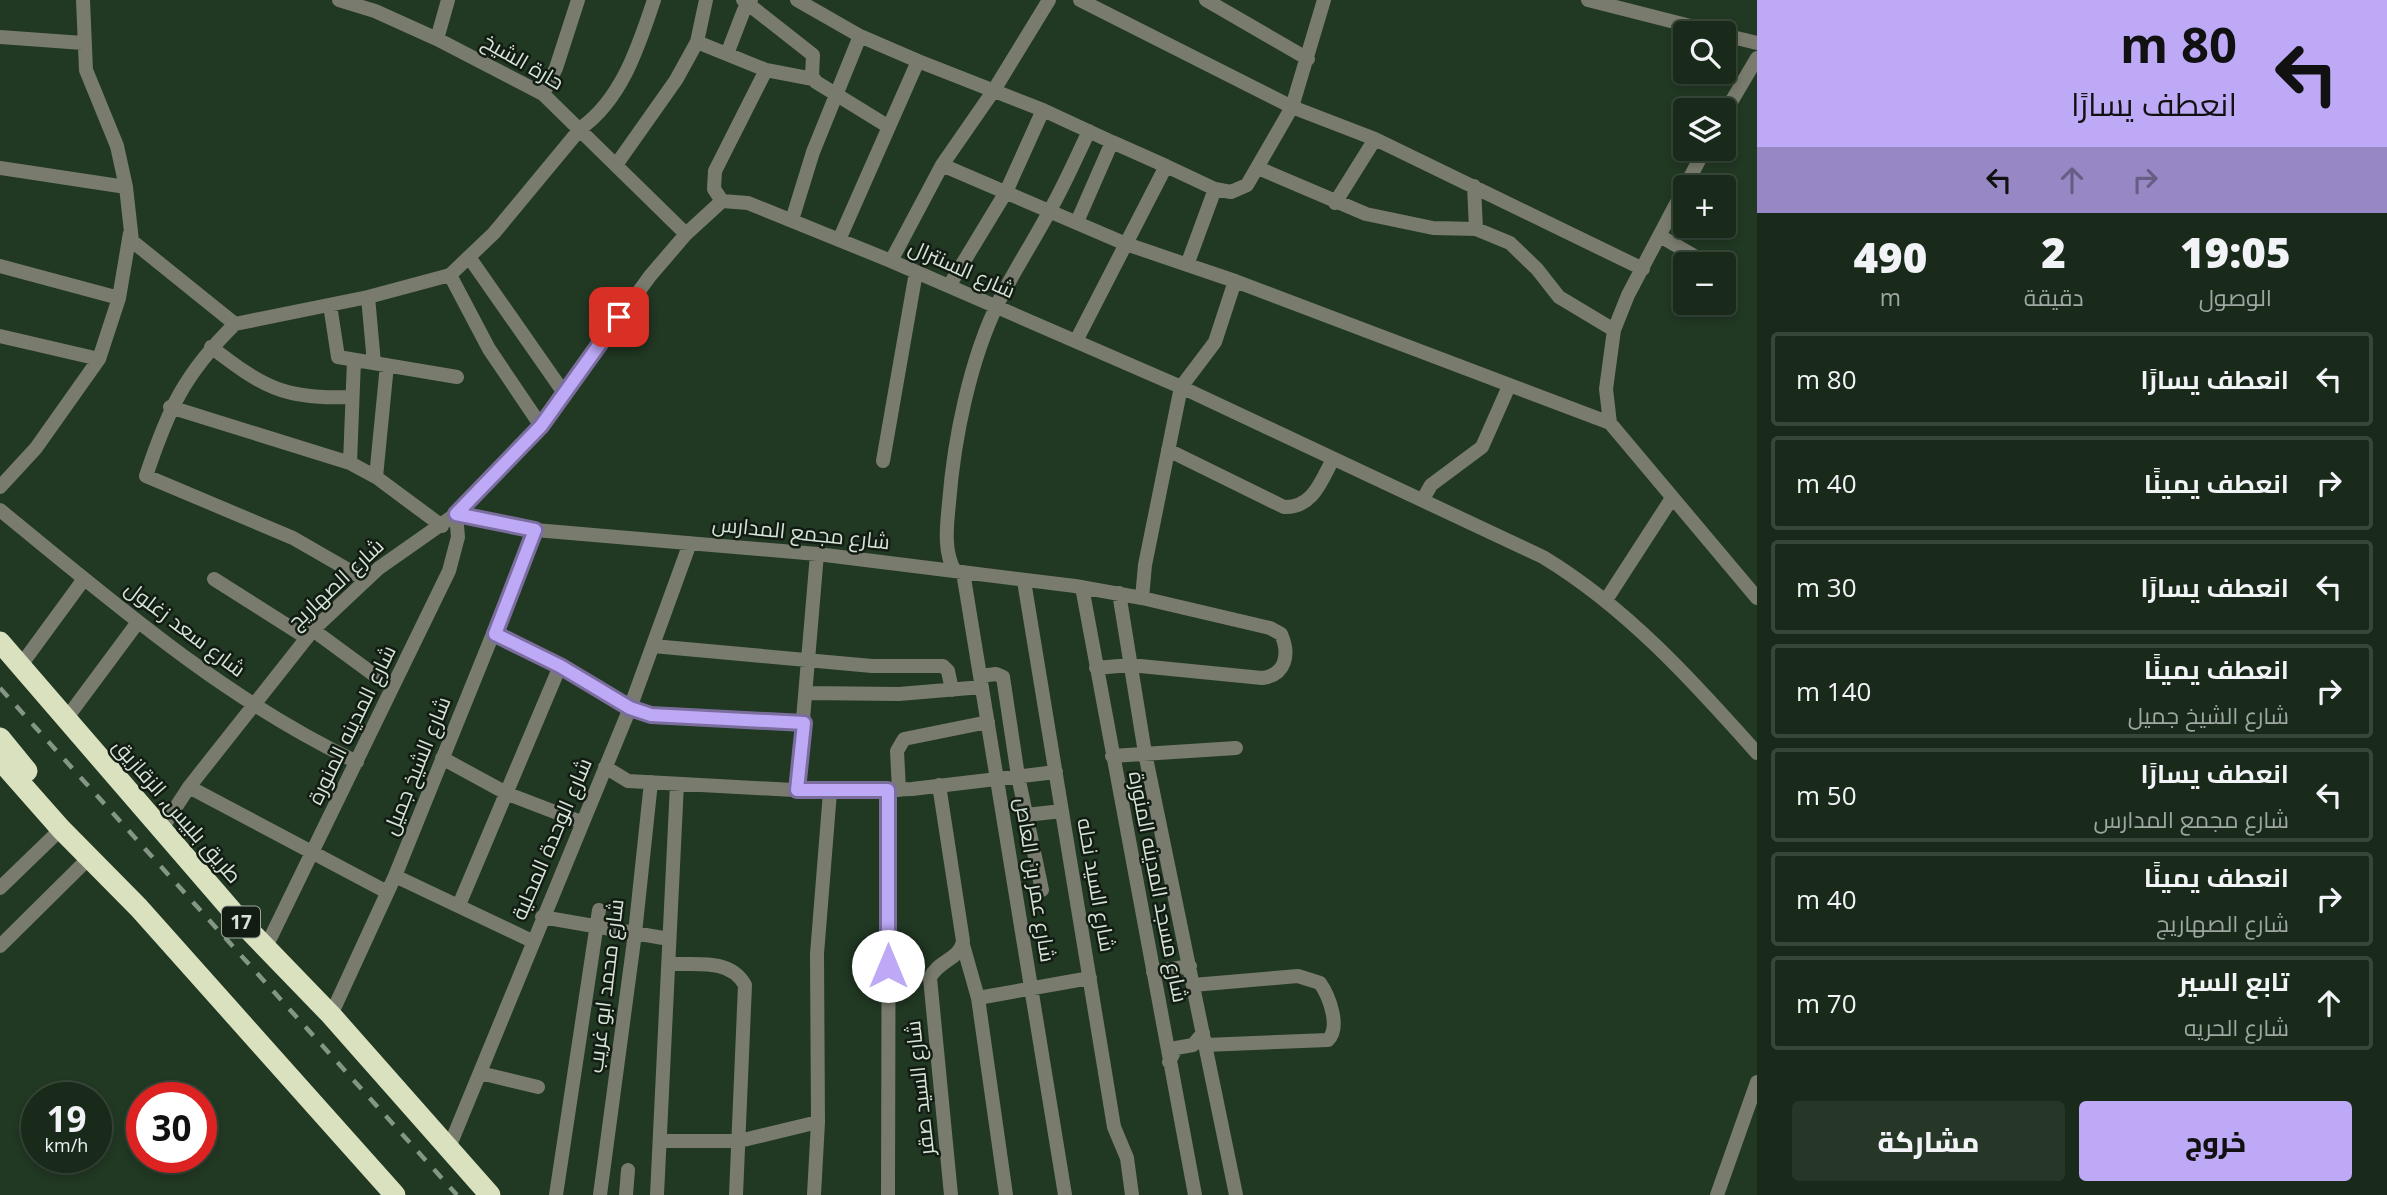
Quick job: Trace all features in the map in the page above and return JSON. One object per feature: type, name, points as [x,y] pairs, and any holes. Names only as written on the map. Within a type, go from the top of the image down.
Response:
[{"type":"highway","name":"طريق بلبيس, الزقازيق","points":[[0,642],[161,830],[331,1015],[490,1195]]},
{"type":"highway","points":[[0,738],[51,805],[61,829]]},
{"type":"highway","points":[[0,760],[61,829],[139,908],[395,1195]]},
{"type":"street","points":[[0,487],[36,448],[99,359],[119,298],[130,233],[126,187],[110,124],[89,84],[83,43],[83,0]]},
{"type":"street","name":"حارة الشيخ","points":[[339,0],[375,11],[437,39],[543,94],[581,128],[686,234]]},
{"type":"street","points":[[437,39],[449,0]]},
{"type":"street","points":[[543,94],[556,68],[578,0]]},
{"type":"street","points":[[366,580],[293,538],[146,476],[170,407],[188,376],[235,324],[368,297],[450,275],[494,233],[581,128],[596,117],[622,78],[654,0]]},
{"type":"street","points":[[616,165],[676,80],[697,42],[706,0]]},
{"type":"street","points":[[797,0],[860,36],[1043,110],[1215,189],[1231,192],[1241,189],[1258,167],[1292,107],[1308,59],[1321,1]]},
{"type":"street","points":[[891,261],[942,164],[994,90],[1049,0]]},
{"type":"street","points":[[1080,0],[1292,107],[1375,139],[1643,269]]},
{"type":"street","points":[[1206,0],[1308,59]]},
{"type":"street","points":[[1588,0],[1673,22]]},
{"type":"street","points":[[727,54],[747,1],[813,55],[813,79]]},
{"type":"street","points":[[792,220],[834,94],[860,36]]},
{"type":"street","points":[[0,37],[83,43]]},
{"type":"street","points":[[1736,38],[1757,43]]},
{"type":"street","points":[[697,42],[766,70],[813,79],[889,127]]},
{"type":"street","points":[[1733,98],[1757,58]]},
{"type":"street","points":[[839,240],[918,61]]},
{"type":"street","points":[[722,201],[714,189],[715,171],[766,70]]},
{"type":"street","points":[[949,286],[1006,192],[1043,110]]},
{"type":"street","name":"شارع عمر بن العاص","points":[[1065,1195],[981,681],[959,571],[950,562],[948,549],[955,449],[968,395],[997,307],[1050,212],[1089,131]]},
{"type":"street","points":[[1335,203],[1375,139]]},
{"type":"street","points":[[1077,222],[1112,142]]},
{"type":"street","points":[[1610,424],[1606,389],[1615,330],[1699,161]]},
{"type":"street","points":[[942,164],[1126,244],[1235,281],[1610,424],[1757,598]]},
{"type":"street","points":[[1076,341],[1166,166]]},
{"type":"street","points":[[1258,167],[1335,203],[1399,222],[1433,228],[1476,229],[1510,243],[1537,269],[1559,297],[1615,330]]},
{"type":"street","points":[[0,168],[126,187]]},
{"type":"street","points":[[1474,187],[1476,229]]},
{"type":"street","points":[[1187,265],[1215,189]]},
{"type":"street","name":"شارع السنترال","points":[[722,201],[748,203],[792,220],[1076,341],[1181,387],[1543,557],[1587,583],[1630,619],[1757,753]]},
{"type":"street","name":"شارع الصهاريج","points":[[161,830],[189,787],[310,634],[366,580],[456,514],[541,426],[650,276],[686,234],[722,201]]},
{"type":"street","points":[[130,233],[134,244],[235,324]]},
{"type":"street","points":[[1660,236],[1687,252]]},
{"type":"street","points":[[469,257],[564,393]]},
{"type":"street","points":[[0,266],[119,298]]},
{"type":"street","points":[[883,461],[916,272]]},
{"type":"street","points":[[450,275],[489,349],[541,426]]},
{"type":"street","points":[[1142,598],[1145,565],[1181,387],[1215,342],[1235,281]]},
{"type":"street","points":[[368,297],[380,364],[376,477]]},
{"type":"street","points":[[330,305],[337,356],[457,377]]},
{"type":"street","points":[[0,336],[99,359]]},
{"type":"street","points":[[211,348],[261,385],[296,394],[351,397]]},
{"type":"street","points":[[350,463],[354,360]]},
{"type":"street","points":[[1423,499],[1431,485],[1482,447],[1509,386]]},
{"type":"street","points":[[170,407],[350,463],[376,477],[442,526]]},
{"type":"street","points":[[1168,450],[1284,507],[1295,508],[1310,499],[1333,459]]},
{"type":"street","points":[[1606,600],[1672,498]]},
{"type":"street","name":"شارع سعد زغلول","points":[[0,510],[138,622],[253,705],[297,732],[357,762]]},
{"type":"street","name":"شارع مجمع المدارس","points":[[456,514],[535,530],[817,554],[1119,593],[1270,628],[1281,634],[1286,654],[1283,667],[1276,674],[1262,678],[1130,665],[1096,668]]},
{"type":"street","name":"شارع المدينه المنورة","points":[[266,947],[449,571],[458,537],[456,514]]},
{"type":"street","name":"شارع الشيخ جميل","points":[[331,1015],[395,876],[535,530]]},
{"type":"street","name":"شارع الوحدة المحلية","points":[[448,1150],[630,708],[690,543]]},
{"type":"street","points":[[797,790],[817,554]]},
{"type":"street","points":[[21,665],[84,579]]},
{"type":"street","points":[[214,579],[310,634],[392,688]]},
{"type":"street","name":"شارع السيد نحله","points":[[1024,581],[1114,1127],[1127,1158],[1132,1195]]},
{"type":"street","name":"شارع مسجد المدينه المنورة","points":[[1082,587],[1195,1195]]},
{"type":"street","points":[[1119,593],[1145,752],[1236,1195]]},
{"type":"street","points":[[66,719],[138,622]]},
{"type":"street","points":[[495,634],[560,666],[630,708],[651,715],[804,723]]},
{"type":"street","points":[[653,646],[872,666],[943,666],[948,671],[952,690]]},
{"type":"street","points":[[459,905],[560,666]]},
{"type":"street","points":[[806,693],[899,694],[952,690],[996,674],[1003,677],[1018,776],[1042,890]]},
{"type":"street","points":[[888,1195],[894,790],[897,751],[904,739],[988,722]]},
{"type":"street","points":[[1112,756],[1236,748]]},
{"type":"street","points":[[442,758],[508,794],[581,822]]},
{"type":"street","points":[[605,767],[628,781],[830,792],[894,790],[1056,772]]},
{"type":"street","name":"شارع محمد ابو غريب","points":[[600,1195],[635,933],[651,782]]},
{"type":"street","points":[[657,1195],[677,784]]},
{"type":"street","points":[[939,785],[963,945],[978,998],[1006,1195]]},
{"type":"street","points":[[189,787],[387,892]]},
{"type":"street","points":[[814,1195],[818,1122],[817,954],[830,792]]},
{"type":"street","points":[[1026,815],[1062,811]]},
{"type":"street","points":[[0,888],[61,829]]},
{"type":"street","points":[[0,946],[89,858]]},
{"type":"street","points":[[395,876],[532,941]]},
{"type":"street","points":[[556,1195],[598,910]]},
{"type":"street","points":[[542,917],[669,939]]},
{"type":"street","name":"شارع السيد صقر","points":[[951,1195],[930,978],[938,965],[959,953],[963,945]]},
{"type":"street","points":[[669,964],[725,967],[739,975],[745,985],[736,1195]]},
{"type":"street","points":[[1153,972],[1190,967]]},
{"type":"street","points":[[1169,1062],[1175,1048],[1193,1045],[1204,1039],[1328,1040],[1333,1032],[1330,1001],[1320,984],[1298,976],[1193,985]]},
{"type":"street","points":[[978,998],[1090,978]]},
{"type":"street","points":[[480,1073],[538,1087]]},
{"type":"street","points":[[1717,1195],[1757,1082]]},
{"type":"street","points":[[661,1141],[739,1141],[818,1122]]},
{"type":"street","points":[[626,1195],[628,1170]]},
{"type":"railway","points":[[0,688],[457,1195]]},
{"type":"route","points":[[619,317],[541,426],[456,514],[478,521],[535,530],[495,634],[560,666],[630,708],[651,715],[804,723],[797,790],[888,790],[888,966]]}]
